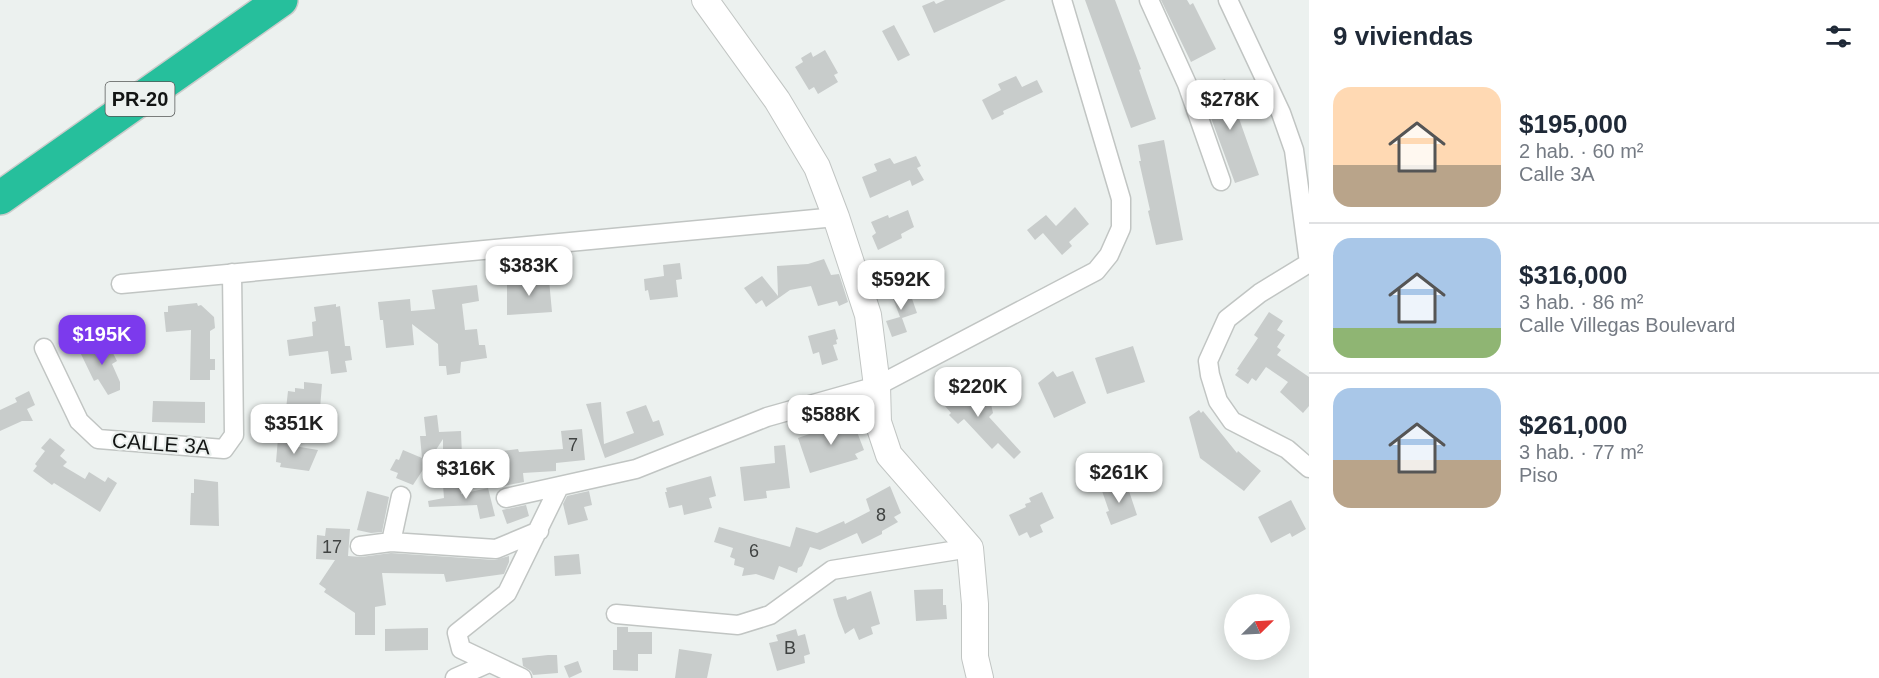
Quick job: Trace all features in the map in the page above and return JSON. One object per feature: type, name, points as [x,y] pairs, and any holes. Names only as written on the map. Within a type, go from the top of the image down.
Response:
[{"type":"highway","name":"PR-20","points":[[0,173],[244,0]]},
{"type":"highway","name":"PR-20","points":[[0,198],[281,0]]},
{"type":"street","points":[[705,0],[777,100],[817,167],[837,217],[868,315],[877,387],[878,422],[889,454],[970,548],[975,604],[975,657],[980,678]]},
{"type":"street","points":[[506,498],[636,469],[767,417],[877,387],[1096,271],[1109,255],[1121,228],[1121,199],[1062,0]]},
{"type":"street","points":[[1149,0],[1187,84],[1221,182]]},
{"type":"street","points":[[1228,0],[1281,113],[1294,150],[1309,263],[1260,293],[1227,319],[1208,361],[1210,375],[1218,400],[1232,421],[1287,449],[1309,468]]},
{"type":"street","points":[[121,284],[837,217]]},
{"type":"street","name":"CALLE 3A","points":[[44,348],[78,421],[98,439],[224,449],[234,435],[232,273]]},
{"type":"street","points":[[522,678],[461,649],[457,633],[507,593],[559,487]]},
{"type":"street","points":[[391,542],[401,496]]},
{"type":"street","points":[[360,546],[391,542],[496,549],[539,531]]},
{"type":"street","points":[[616,614],[738,625],[770,615],[832,570],[970,548]]},
{"type":"street","points":[[455,678],[489,663]]},
{"type":"building","points":[[945,0],[1006,0],[934,33],[922,6],[934,1],[936,4]]},
{"type":"building","points":[[1085,0],[1115,0],[1141,69],[1139,70],[1156,119],[1131,128]]},
{"type":"building","points":[[1161,0],[1187,0],[1190,5],[1193,3],[1216,49],[1191,62]]},
{"type":"building","points":[[894,25],[910,55],[898,61],[882,31]]},
{"type":"building","points":[[825,50],[838,73],[834,75],[838,82],[818,94],[814,87],[809,90],[795,67],[803,62],[801,58],[811,52],[813,57]]},
{"type":"building","points":[[1016,76],[1022,87],[1037,80],[1043,92],[1003,111],[1004,114],[992,120],[982,100],[1001,90],[998,84]]},
{"type":"building","points":[[1225,79],[1259,175],[1235,183],[1200,88]]},
{"type":"building","points":[[1164,140],[1183,240],[1156,245],[1139,161],[1141,161],[1138,145]]},
{"type":"building","points":[[916,156],[921,166],[917,168],[924,180],[912,186],[910,180],[870,198],[862,177],[877,171],[874,164],[890,158],[894,164]]},
{"type":"building","points":[[1075,207],[1089,224],[1069,242],[1072,246],[1062,255],[1043,233],[1035,240],[1027,230],[1046,215],[1056,226]]},
{"type":"building","points":[[908,210],[914,227],[901,234],[902,238],[878,250],[872,236],[876,233],[871,222]]},
{"type":"building","points":[[824,259],[831,275],[839,274],[848,302],[839,306],[837,301],[818,306],[811,286],[790,290],[766,307],[762,300],[756,304],[744,288],[762,276],[778,296],[777,266],[808,264]]},
{"type":"building","points":[[680,263],[682,279],[676,280],[678,297],[650,300],[648,290],[645,291],[644,279],[664,276],[663,265]]},
{"type":"building","points":[[549,280],[552,312],[507,315],[507,282]]},
{"type":"building","points":[[477,285],[479,301],[462,304],[465,330],[477,329],[479,345],[485,345],[487,358],[461,362],[460,373],[447,375],[446,366],[439,366],[438,344],[412,324],[414,345],[386,348],[383,320],[380,320],[378,302],[410,299],[411,311],[435,309],[432,290]]},
{"type":"building","points":[[908,287],[917,313],[902,318],[907,332],[892,337],[886,321],[900,317],[891,293]]},
{"type":"building","points":[[197,303],[214,317],[215,328],[210,331],[210,359],[215,359],[215,370],[210,370],[210,380],[190,380],[191,330],[166,332],[164,312],[168,312],[168,306]]},
{"type":"building","points":[[336,304],[336,307],[340,306],[345,346],[350,346],[352,360],[345,361],[347,372],[331,374],[328,351],[289,356],[287,340],[313,336],[312,322],[316,321],[314,307]]},
{"type":"building","points":[[1269,312],[1283,321],[1277,330],[1285,335],[1277,347],[1281,350],[1277,355],[1309,377],[1309,406],[1303,413],[1280,392],[1288,382],[1266,367],[1256,381],[1252,378],[1248,384],[1235,375],[1258,338],[1254,335]]},
{"type":"building","points":[[835,329],[838,339],[837,344],[833,345],[838,360],[822,365],[819,352],[813,354],[808,336]]},
{"type":"building","points":[[102,339],[117,361],[112,364],[120,382],[120,390],[108,395],[98,379],[94,381],[79,350]]},
{"type":"building","points":[[1133,346],[1145,382],[1107,394],[1095,358]]},
{"type":"building","points":[[1053,371],[1057,377],[1073,371],[1086,403],[1054,418],[1038,383]]},
{"type":"building","points":[[304,382],[322,384],[320,409],[315,409],[314,420],[300,419],[301,410],[286,409],[288,391],[295,392],[295,388],[304,389]]},
{"type":"building","points":[[975,386],[991,404],[993,413],[989,417],[1021,452],[1014,459],[998,443],[992,449],[964,419],[958,424],[940,400],[952,389],[961,399]]},
{"type":"building","points":[[29,391],[35,405],[27,409],[33,421],[22,421],[0,431],[0,410],[17,402],[15,398]]},
{"type":"building","points":[[153,401],[205,402],[205,423],[152,422]]},
{"type":"building","points":[[601,402],[604,444],[634,433],[626,412],[646,405],[653,422],[659,420],[664,435],[605,458],[586,404]]},
{"type":"building","points":[[1199,410],[1201,413],[1203,411],[1237,453],[1238,451],[1261,471],[1244,491],[1200,458],[1189,417]]},
{"type":"building","points":[[437,415],[439,432],[461,431],[462,457],[443,458],[443,439],[413,485],[396,478],[398,473],[390,470],[396,459],[399,460],[403,450],[422,458],[420,436],[426,436],[424,417]]},
{"type":"building","points":[[852,419],[864,450],[855,454],[858,459],[810,473],[798,438]]},
{"type":"building","points":[[582,429],[585,460],[556,463],[556,471],[523,473],[524,482],[498,487],[494,456],[503,455],[502,451],[518,449],[519,452],[563,449],[561,431]]},
{"type":"building","points":[[50,438],[65,450],[60,456],[67,462],[63,466],[85,479],[89,472],[105,482],[108,477],[117,483],[100,512],[54,483],[52,485],[33,471],[37,466],[35,464],[45,451],[41,448]]},
{"type":"building","points":[[278,438],[294,439],[294,446],[318,450],[309,471],[280,467],[281,463],[276,462]]},
{"type":"building","points":[[785,445],[790,488],[766,491],[767,498],[744,501],[740,467],[775,463],[774,446]]},
{"type":"building","points":[[711,476],[716,496],[709,498],[712,508],[684,515],[682,505],[669,508],[666,488]]},
{"type":"building","points":[[194,479],[218,482],[219,526],[190,525]]},
{"type":"building","points":[[1126,482],[1137,515],[1111,525],[1102,491]]},
{"type":"building","points":[[461,484],[461,494],[488,488],[495,516],[480,519],[477,505],[429,507],[428,501],[444,498],[443,485]]},
{"type":"building","points":[[890,486],[901,513],[894,517],[898,522],[882,531],[882,534],[862,544],[857,533],[820,550],[810,547],[797,573],[779,566],[774,580],[756,574],[742,576],[744,568],[734,565],[735,559],[730,557],[733,548],[714,542],[719,527],[790,547],[796,527],[817,533],[844,521],[845,524],[870,511],[866,499]]},
{"type":"building","points":[[367,491],[389,497],[382,532],[371,533],[357,530]]},
{"type":"building","points":[[589,491],[592,505],[584,507],[588,520],[568,525],[563,504],[567,496]]},
{"type":"building","points":[[1042,492],[1054,518],[1040,525],[1043,532],[1030,538],[1027,532],[1019,536],[1009,515],[1026,507],[1025,504],[1031,502],[1029,498]]},
{"type":"building","points":[[1291,500],[1306,529],[1292,537],[1290,533],[1271,543],[1258,517]]},
{"type":"building","points":[[526,505],[529,516],[507,524],[502,510]]},
{"type":"building","points":[[326,528],[350,529],[348,556],[361,557],[391,553],[495,560],[509,556],[509,562],[504,574],[446,582],[444,574],[382,573],[386,605],[375,607],[375,635],[355,635],[355,613],[324,592],[326,589],[319,584],[335,560],[316,559],[317,535],[325,536]]},
{"type":"building","points":[[579,554],[581,574],[555,576],[554,556]]},
{"type":"building","points":[[943,589],[943,605],[946,605],[947,619],[916,621],[914,590]]},
{"type":"building","points":[[871,591],[880,624],[871,627],[873,634],[859,640],[854,628],[845,634],[833,599],[846,596],[847,600]]},
{"type":"building","points":[[617,627],[628,627],[628,632],[652,632],[652,654],[638,654],[638,671],[613,670],[613,650],[617,650]]},
{"type":"building","points":[[428,628],[428,650],[385,651],[385,629]]},
{"type":"building","points":[[796,629],[798,636],[805,634],[810,654],[804,656],[805,663],[777,671],[769,643],[778,641],[776,635]]},
{"type":"building","points":[[679,649],[712,654],[707,678],[675,678]]},
{"type":"building","points":[[557,655],[558,673],[533,675],[523,666],[522,658]]},
{"type":"building","points":[[578,661],[582,672],[569,678],[564,666]]}]
